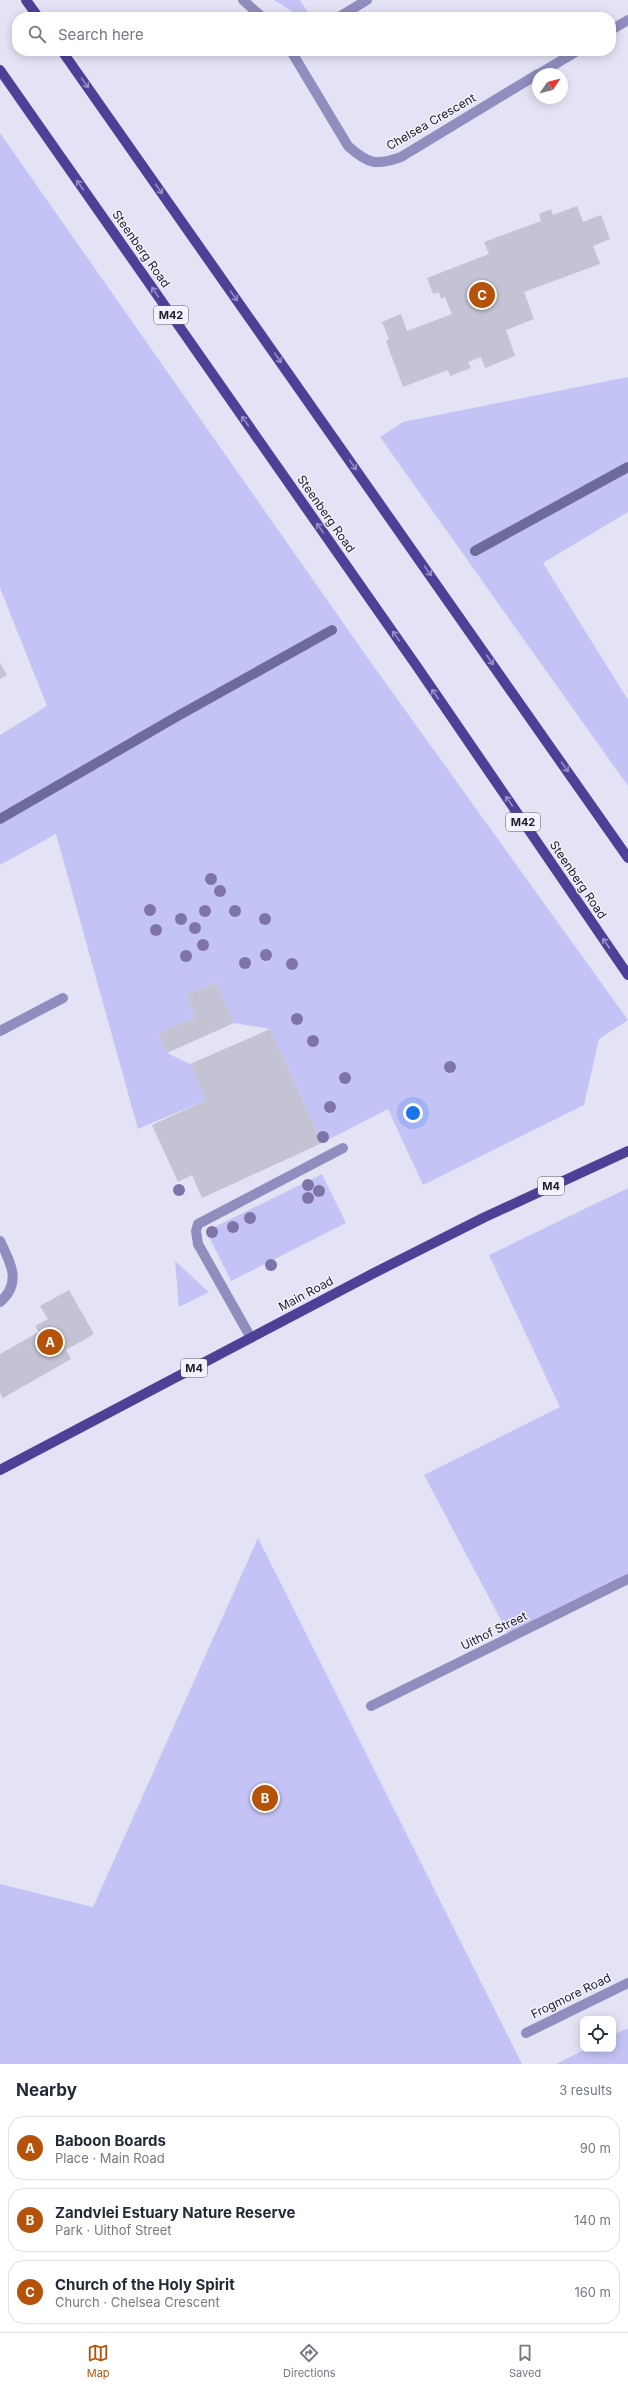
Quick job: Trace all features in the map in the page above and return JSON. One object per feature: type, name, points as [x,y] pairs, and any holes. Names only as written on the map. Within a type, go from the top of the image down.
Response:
[{"type":"main road","points":[[26,0],[34,12]]},
{"type":"main road","points":[[66,56],[628,858]]},
{"type":"main road","name":"Steenberg Road","points":[[0,70],[418,668],[628,975]]},
{"type":"main road","name":"Main Road","points":[[0,1470],[485,1216],[628,1151]]},
{"type":"street","points":[[244,0],[257,12]]},
{"type":"street","points":[[347,12],[367,0]]},
{"type":"street","points":[[616,27],[628,20]]},
{"type":"street","name":"Chelsea Crescent","points":[[294,56],[348,146],[360,157],[376,163],[385,163],[401,157],[532,78]]},
{"type":"street","name":"Chelsea Crescent","points":[[548,68],[569,56]]},
{"type":"street","points":[[0,1031],[63,998]]},
{"type":"street","points":[[251,1338],[198,1244],[196,1231],[198,1224],[343,1148]]},
{"type":"street","points":[[0,1242],[12,1264],[14,1279],[12,1288],[0,1302]]},
{"type":"street","name":"Uithof Street","points":[[371,1706],[628,1579]]},
{"type":"street","name":"Frogmore Road","points":[[526,2033],[628,1983]]},
{"type":"shaded area","points":[[274,0],[300,0],[308,12],[293,12]]},
{"type":"shaded area","points":[[0,133],[372,664],[628,1020],[599,1039],[584,1105],[423,1185],[388,1109],[322,1143],[270,1029],[234,1023],[216,983],[186,995],[195,1017],[158,1033],[167,1053],[190,1064],[206,1100],[138,1129],[56,834],[0,865],[0,735],[47,706],[0,588]]},
{"type":"shaded area","points":[[628,377],[628,512],[543,563],[628,700],[628,786],[380,437],[403,422]]},
{"type":"shaded area","points":[[322,1174],[346,1223],[231,1281],[206,1231]]},
{"type":"shaded area","points":[[628,1188],[628,1579],[510,1637],[424,1475],[560,1407],[489,1255]]},
{"type":"shaded area","points":[[175,1261],[209,1292],[179,1307]]},
{"type":"shaded area","points":[[258,1538],[522,2064],[0,2064],[0,1884],[93,1907]]},
{"type":"shaded area","points":[[628,2028],[628,2064],[556,2064],[580,2052],[616,2052],[616,2034]]},
{"type":"building","points":[[577,206],[583,222],[601,215],[610,239],[593,246],[600,264],[524,292],[534,319],[506,330],[515,356],[485,368],[481,357],[468,362],[471,368],[450,376],[448,370],[403,387],[386,341],[389,339],[382,322],[401,314],[407,331],[452,314],[445,297],[441,299],[439,292],[433,294],[427,278],[489,254],[484,242],[541,221],[539,214],[551,209],[553,215]]},
{"type":"building","points":[[0,663],[7,675],[0,679]]},
{"type":"building","points":[[216,983],[234,1023],[167,1053],[158,1033],[195,1017],[186,995]]},
{"type":"building","points":[[270,1029],[322,1143],[202,1198],[192,1175],[178,1182],[152,1125],[206,1100],[190,1064]]},
{"type":"building","points":[[69,1290],[94,1334],[66,1350],[71,1359],[3,1398],[0,1393],[0,1354],[39,1332],[35,1326],[48,1319],[40,1306]]},
{"type":"waterway","points":[[475,551],[628,467]]},
{"type":"waterway","points":[[0,819],[176,717],[332,630]]},
{"type":"place","name":"Church of the Holy Spirit","points":[[482,295]]},
{"type":"place","name":"Baboon Boards","points":[[50,1342]]},
{"type":"place","name":"Zandvlei Estuary Nature Reserve","points":[[265,1798]]}]
